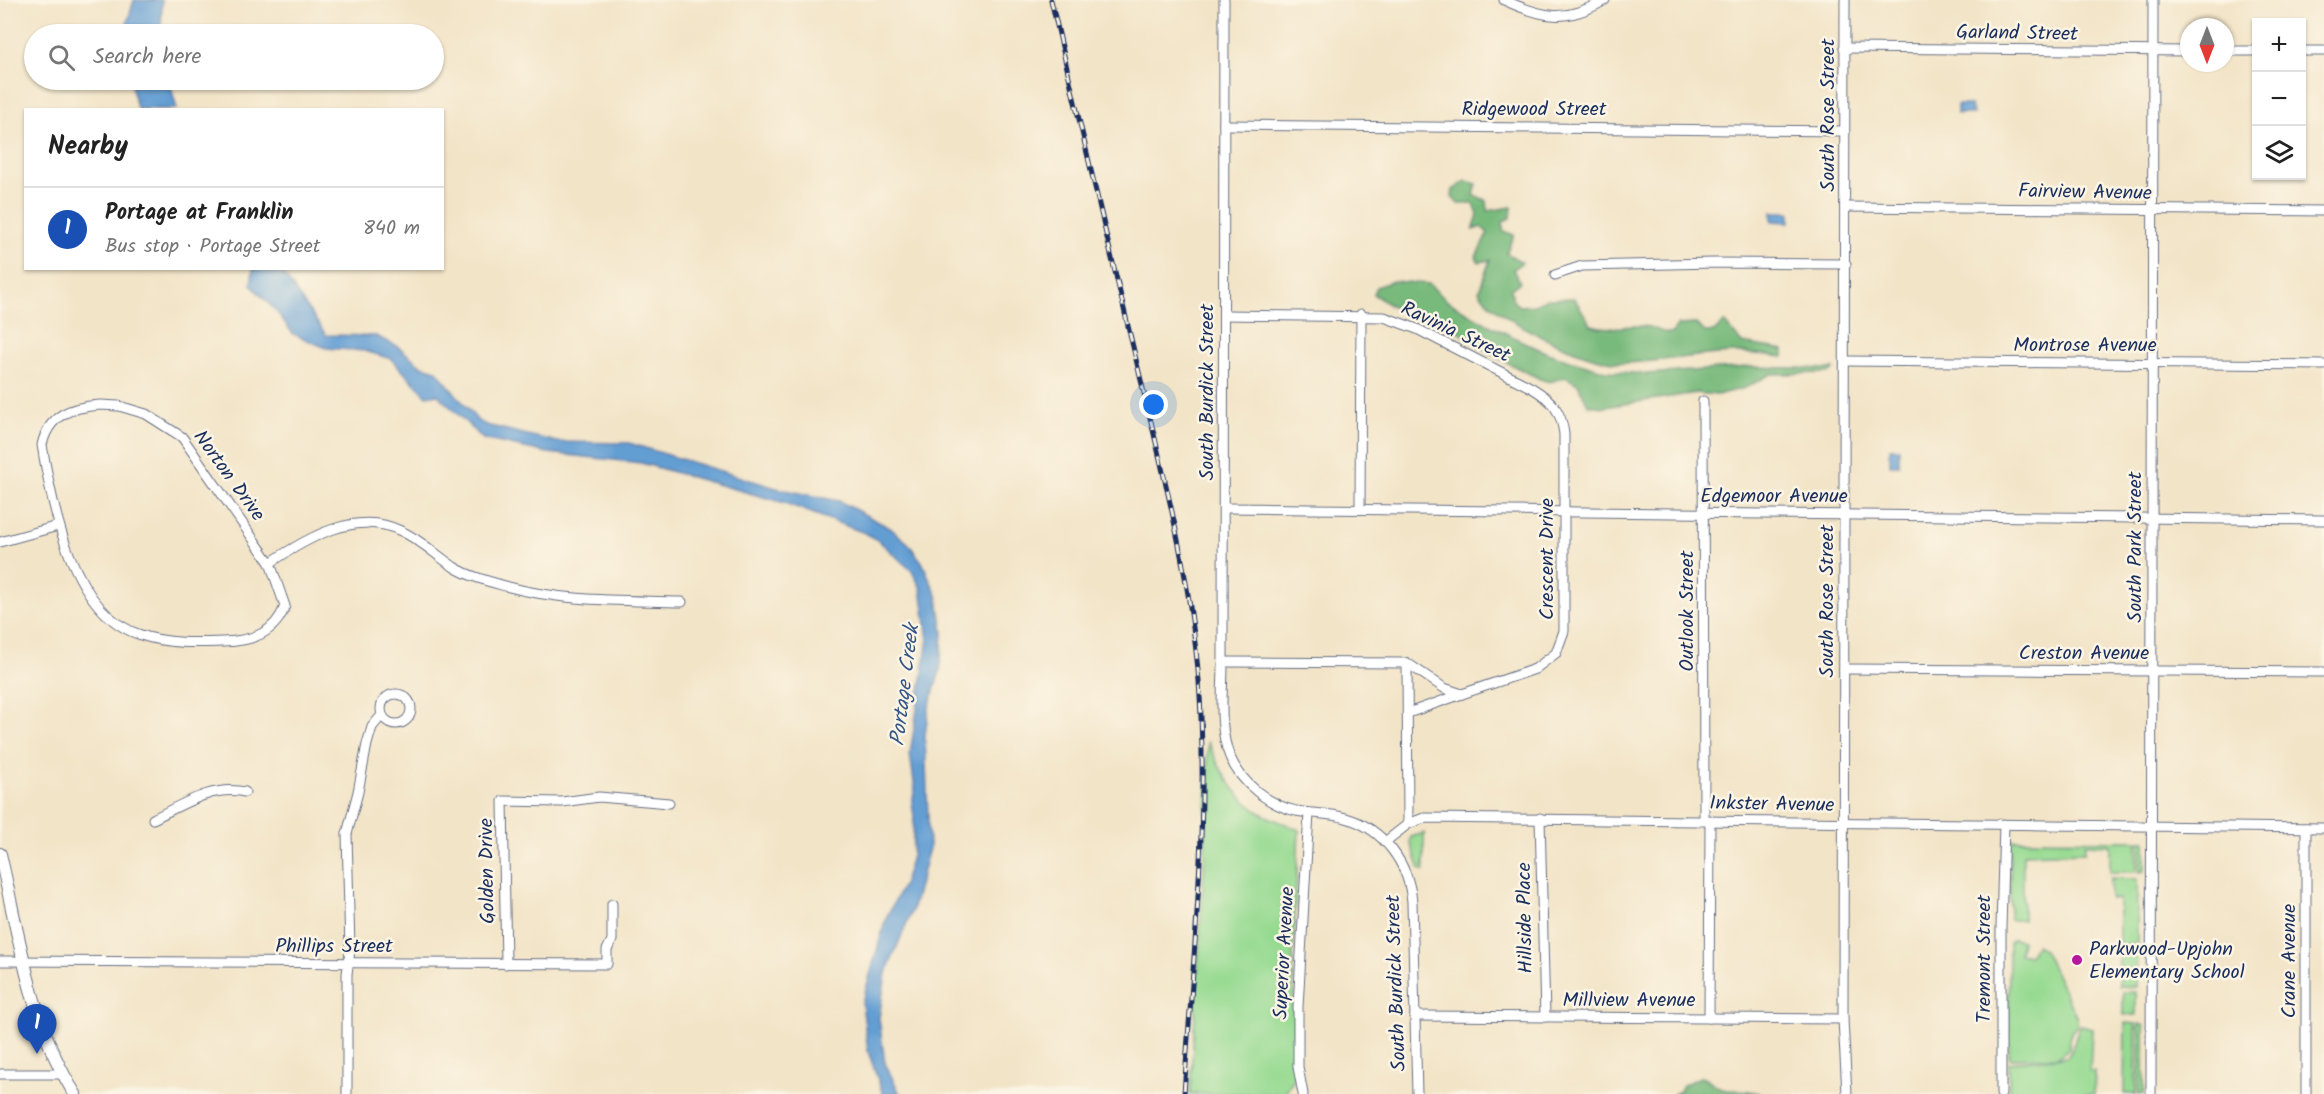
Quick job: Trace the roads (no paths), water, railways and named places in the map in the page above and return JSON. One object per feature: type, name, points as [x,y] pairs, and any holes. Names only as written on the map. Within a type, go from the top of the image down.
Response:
[{"type":"main road","points":[[0,854],[42,1024],[62,1074],[75,1094]]},
{"type":"street","name":"South Burdick Street","points":[[1224,0],[1223,662],[1226,741],[1231,758],[1245,779],[1271,801],[1309,813]]},
{"type":"street","points":[[1504,0],[1548,16],[1566,16],[1586,11],[1605,0]]},
{"type":"street","name":"South Rose Street","points":[[1845,0],[1843,1019],[1847,1094]]},
{"type":"street","name":"South Park Street","points":[[2151,1094],[2154,825],[2153,0]]},
{"type":"street","name":"Garland Street","points":[[1844,48],[2180,51]]},
{"type":"street","points":[[2234,51],[2252,51]]},
{"type":"street","points":[[2306,51],[2324,51]]},
{"type":"street","name":"Ridgewood Street","points":[[1224,124],[1844,131]]},
{"type":"street","name":"Fairview Avenue","points":[[1845,207],[2324,211]]},
{"type":"street","points":[[1555,275],[1582,266],[1714,263],[1846,264]]},
{"type":"street","points":[[1360,509],[1361,314]]},
{"type":"street","name":"Ravinia Street","points":[[1224,315],[1361,314],[1384,317],[1417,329],[1532,388],[1556,406]]},
{"type":"street","name":"Montrose Avenue","points":[[1846,361],[2324,365]]},
{"type":"street","name":"Outlook Street","points":[[1703,401],[1709,1018]]},
{"type":"street","name":"Norton Drive","points":[[100,405],[119,406],[161,421],[182,437],[270,563],[285,606],[272,628],[246,641],[195,643],[157,639],[128,630],[98,607],[81,577],[58,526],[42,445],[45,434],[58,416],[69,410],[100,405]]},
{"type":"street","name":"Crescent Drive","points":[[1408,713],[1535,669],[1556,653],[1563,631],[1564,434],[1561,414],[1556,406]]},
{"type":"street","name":"Edgemoor Avenue","points":[[1224,508],[2324,520]]},
{"type":"street","points":[[270,563],[318,533],[355,524],[376,524],[400,530],[455,568],[478,578],[513,588],[604,600],[682,602]]},
{"type":"street","points":[[0,542],[58,526]]},
{"type":"street","points":[[1223,662],[1407,663],[1444,688],[1462,694]]},
{"type":"street","points":[[1407,663],[1408,824]]},
{"type":"street","name":"Creston Avenue","points":[[1844,669],[2324,672]]},
{"type":"street","points":[[346,1094],[347,974],[350,963],[347,834],[372,727],[382,715]]},
{"type":"street","points":[[153,819],[198,796],[213,792],[245,792]]},
{"type":"street","name":"Golden Drive","points":[[506,964],[503,801],[562,802],[599,797],[669,803]]},
{"type":"street","points":[[1309,813],[1355,821],[1385,842]]},
{"type":"street","name":"Superior Avenue","points":[[1303,1094],[1298,1067],[1298,1007],[1309,813]]},
{"type":"street","name":"Inkster Avenue","points":[[1385,842],[1408,824],[1424,818],[2324,828]]},
{"type":"street","name":"Hillside Place","points":[[1540,818],[1545,1017]]},
{"type":"street","name":"Tremont Street","points":[[2001,1094],[2001,928],[2004,824]]},
{"type":"street","name":"Crane Avenue","points":[[2306,828],[2306,1094]]},
{"type":"street","name":"South Burdick Street","points":[[1385,842],[1398,855],[1411,887],[1417,1094]]},
{"type":"street","name":"Phillips Street","points":[[0,961],[607,964],[607,950],[612,940],[612,904]]},
{"type":"street","name":"Millview Avenue","points":[[1415,1016],[1843,1019]]},
{"type":"street","points":[[0,1074],[62,1074]]},
{"type":"water","points":[[134,0],[162,0],[161,24],[127,24]]},
{"type":"water","points":[[132,90],[172,90],[177,108],[137,108]]},
{"type":"water","points":[[1957,105],[1971,105],[1973,114],[1957,114]]},
{"type":"water","points":[[1772,212],[1790,212],[1790,222],[1772,221]]},
{"type":"water","points":[[253,270],[281,270],[326,335],[376,336],[398,347],[422,366],[436,370],[478,421],[486,425],[557,442],[629,443],[776,488],[839,501],[890,528],[908,543],[922,562],[938,598],[943,632],[940,671],[929,707],[925,735],[929,848],[913,908],[886,973],[879,1018],[885,1063],[900,1094],[883,1094],[868,1051],[862,1003],[886,918],[904,883],[912,856],[914,816],[912,803],[915,789],[910,754],[928,639],[921,588],[911,570],[879,541],[865,533],[785,503],[641,463],[548,453],[483,439],[437,394],[427,396],[391,359],[365,351],[326,348],[293,334],[277,312],[251,285]]},
{"type":"water","points":[[1890,448],[1899,448],[1899,465],[1890,465]]},
{"type":"railway","points":[[1051,0],[1170,503],[1195,645],[1202,732],[1201,836],[1184,1094]]},
{"type":"place","name":"Parkwood-Upjohn Elementary School","points":[[2077,960]]},
{"type":"place","name":"Portage at Franklin","points":[[37,1054]]},
{"type":"water label","name":"Portage Creek","points":[[904,685]]}]
